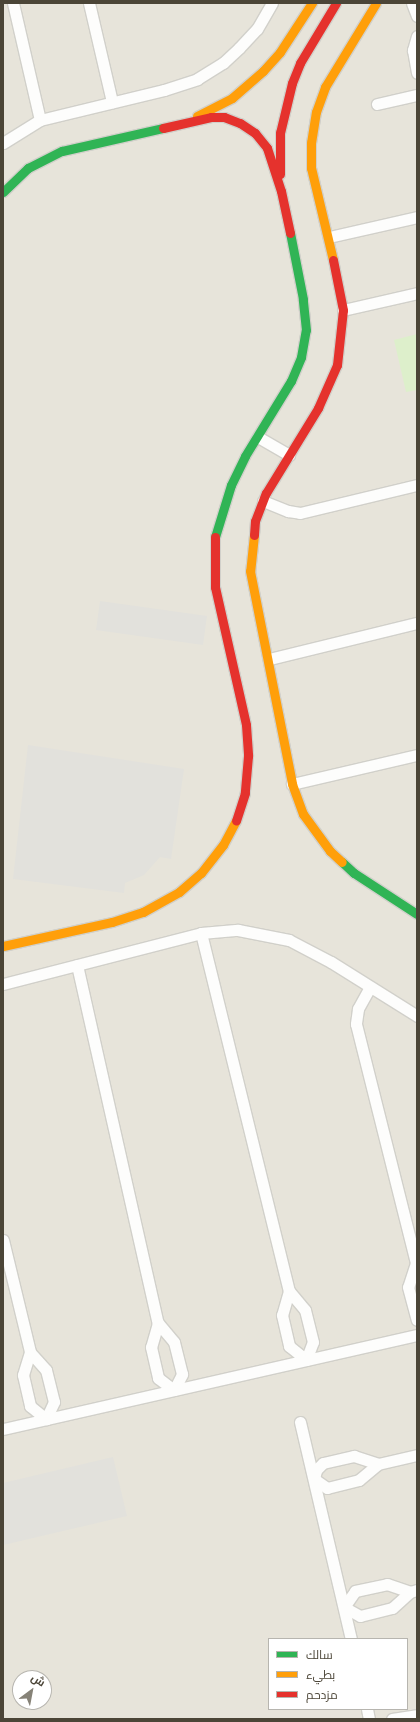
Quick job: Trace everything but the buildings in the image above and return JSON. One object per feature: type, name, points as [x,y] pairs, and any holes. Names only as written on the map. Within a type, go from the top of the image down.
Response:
[{"type":"main road","points":[[185,122],[232,98],[258,76],[280,52],[312,3]]},
{"type":"main road","points":[[280,191],[280,133],[286,101],[300,63],[336,3]]},
{"type":"main road","points":[[376,3],[340,59],[325,87],[316,112],[311,168],[317,199],[329,237],[344,310],[337,365],[329,387],[263,501],[255,521],[250,571],[269,659],[292,784],[304,814],[330,851],[354,873],[416,911]]},
{"type":"main road","points":[[3,192],[28,168],[62,151],[185,122],[224,117],[255,132],[267,148],[280,191],[303,299],[306,330],[301,357],[291,381],[245,456],[231,485],[216,538],[215,587],[246,725],[248,756],[245,793],[237,819],[223,845],[201,873],[179,892],[143,912],[112,922],[3,946]]},
{"type":"street","points":[[13,3],[40,120]]},
{"type":"street","points":[[89,3],[112,102]]},
{"type":"street","points":[[412,3],[417,16]]},
{"type":"street","points":[[3,143],[40,120],[197,79],[223,63],[239,48],[257,29],[271,4]]},
{"type":"street","points":[[417,36],[413,50],[417,73]]},
{"type":"street","points":[[377,104],[417,95]]},
{"type":"street","points":[[329,237],[417,217]]},
{"type":"street","points":[[344,310],[417,292]]},
{"type":"street","points":[[258,437],[289,455]]},
{"type":"street","points":[[263,501],[288,511],[300,513],[417,485]]},
{"type":"street","points":[[269,659],[417,622]]},
{"type":"street","points":[[292,784],[417,755]]},
{"type":"street","points":[[3,984],[201,933],[238,930],[289,940],[417,1016]]},
{"type":"street","points":[[201,933],[289,1291],[305,1310],[313,1342],[306,1360]]},
{"type":"street","points":[[77,965],[158,1323],[174,1342],[182,1374],[174,1390]]},
{"type":"street","points":[[370,987],[358,1009],[356,1024],[416,1264],[408,1287],[417,1320]]},
{"type":"street","points":[[3,1240],[30,1352],[46,1370],[54,1402],[46,1419]]},
{"type":"street","points":[[289,1291],[282,1315],[289,1346],[306,1360]]},
{"type":"street","points":[[158,1323],[151,1347],[158,1378],[174,1390]]},
{"type":"street","points":[[3,1429],[417,1335]]},
{"type":"street","points":[[30,1352],[23,1375],[30,1406],[46,1419]]},
{"type":"street","points":[[300,1422],[351,1638]]},
{"type":"street","points":[[314,1478],[327,1488],[359,1480],[378,1464],[417,1455]]},
{"type":"street","points":[[314,1478],[316,1470],[323,1463],[354,1456],[378,1464]]},
{"type":"street","points":[[344,1607],[355,1591],[387,1584],[414,1591]]},
{"type":"street","points":[[344,1607],[360,1616],[392,1608],[414,1591]]},
{"type":"street","points":[[392,1719],[417,1715]]},
{"type":"shaded area","points":[[3,3],[417,3],[417,1719],[3,1719]]},
{"type":"shaded area","points":[[100,601],[207,616],[203,645],[96,630]]},
{"type":"shaded area","points":[[28,745],[184,769],[171,859],[160,857],[144,875],[125,883],[124,893],[13,879]]},
{"type":"shaded area","points":[[113,1457],[127,1516],[3,1545],[3,1483]]},
{"type":"green space","points":[[417,334],[417,390],[406,392],[394,340]]},
{"type":"traffic: fast","points":[[3,192],[28,168],[62,151],[163,128]]},
{"type":"traffic: fast","points":[[215,537],[231,485],[245,456],[291,381],[301,357],[306,330],[303,299],[290,233]]},
{"type":"traffic: fast","points":[[342,862],[354,873],[417,914]]},
{"type":"traffic: slow","points":[[197,116],[232,98],[263,71],[280,52],[312,3]]},
{"type":"traffic: slow","points":[[333,260],[311,168],[311,143],[316,112],[325,87],[376,3]]},
{"type":"traffic: slow","points":[[254,535],[250,571],[292,784],[303,814],[330,851],[342,862]]},
{"type":"traffic: slow","points":[[3,946],[112,922],[143,912],[179,892],[201,873],[223,845],[236,821]]},
{"type":"traffic: jam","points":[[280,174],[280,133],[292,83],[300,63],[336,3]]},
{"type":"traffic: jam","points":[[163,128],[211,117],[224,117],[240,123],[255,133],[267,148],[281,191],[290,233]]},
{"type":"traffic: jam","points":[[254,535],[255,521],[266,493],[318,408],[337,365],[343,310],[333,260]]},
{"type":"traffic: jam","points":[[215,537],[215,587],[246,725],[248,756],[245,793],[236,821]]}]
